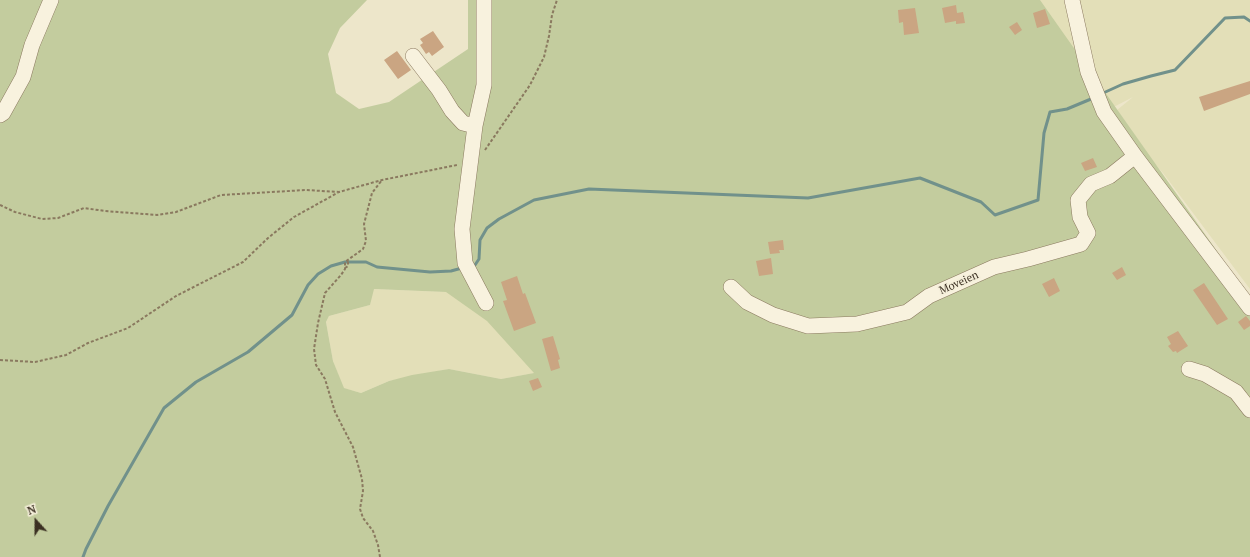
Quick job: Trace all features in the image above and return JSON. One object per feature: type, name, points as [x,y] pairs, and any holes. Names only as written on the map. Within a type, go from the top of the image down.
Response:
[{"type":"street","points":[[0,115],[3,114],[23,77],[32,45],[51,0]]},
{"type":"street","points":[[484,0],[484,85],[475,126],[462,228],[465,263],[486,303]]},
{"type":"street","points":[[1072,0],[1088,72],[1104,112],[1135,156],[1250,308]]},
{"type":"street","points":[[413,56],[462,123],[475,126]]},
{"type":"street","name":"Moveien","points":[[731,287],[747,302],[774,316],[808,326],[856,324],[907,312],[929,296],[994,267],[1082,244],[1088,233],[1080,217],[1078,200],[1091,184],[1110,176],[1135,156]]},
{"type":"street","points":[[1189,369],[1205,374],[1236,392],[1250,410]]},
{"type":"path","points":[[0,360],[35,362],[66,356],[88,343],[128,328],[176,296],[243,262],[268,238],[294,217],[339,192],[416,172],[470,162],[482,153],[530,85],[544,57],[552,15],[557,0]]},
{"type":"path","points":[[344,269],[345,262],[363,249],[366,241],[364,224],[372,193],[382,180]]},
{"type":"path","points":[[0,205],[15,212],[42,219],[58,218],[84,208],[157,215],[176,212],[221,195],[306,190],[339,192]]},
{"type":"path","points":[[348,259],[348,266],[325,293],[314,349],[316,365],[325,379],[335,412],[353,446],[362,479],[363,491],[360,509],[363,518],[373,531],[380,557]]},
{"type":"shaded area","points":[[928,0],[1250,0],[1250,289],[1154,163],[1117,110],[1133,97],[1104,112]]},
{"type":"shaded area","points":[[477,266],[535,373],[501,379],[449,369],[389,381],[361,393],[343,388],[333,361],[326,322],[329,316],[370,305],[373,289],[446,292]]},
{"type":"green space","points":[[0,0],[367,0],[340,28],[328,54],[336,93],[359,109],[389,102],[468,49],[468,0],[1040,0],[1250,298],[1250,557],[0,557]],"holes":[[[374,289],[446,292],[487,321],[534,373],[501,379],[449,369],[412,375],[389,381],[361,393],[344,388],[333,361],[326,322],[329,316],[370,305]]]},
{"type":"building","points":[[956,5],[957,13],[963,12],[965,23],[956,24],[956,21],[945,23],[942,8]]},
{"type":"building","points":[[915,8],[919,33],[904,35],[903,22],[899,23],[898,10]]},
{"type":"building","points":[[1045,9],[1050,24],[1037,28],[1033,13]]},
{"type":"building","points":[[1017,22],[1022,30],[1015,35],[1009,27]]},
{"type":"building","points":[[433,31],[444,47],[432,56],[429,52],[426,54],[420,45],[423,43],[420,39]]},
{"type":"building","points":[[397,51],[411,70],[398,79],[384,60]]},
{"type":"building","points":[[1250,81],[1250,94],[1204,111],[1199,97]]},
{"type":"building","points":[[1093,158],[1097,167],[1085,171],[1081,163]]},
{"type":"building","points":[[783,240],[784,250],[779,250],[780,253],[770,254],[768,242]]},
{"type":"building","points":[[771,258],[773,274],[759,276],[756,261]]},
{"type":"building","points":[[1122,267],[1126,275],[1117,280],[1112,273]]},
{"type":"building","points":[[517,276],[536,323],[514,331],[503,301],[507,300],[501,282]]},
{"type":"building","points":[[1054,278],[1060,291],[1049,297],[1042,284]]},
{"type":"building","points":[[1204,283],[1228,319],[1217,325],[1193,290]]},
{"type":"building","points":[[1246,316],[1250,321],[1250,326],[1244,330],[1238,322]]},
{"type":"building","points":[[1178,331],[1188,346],[1177,353],[1176,351],[1173,352],[1168,346],[1171,344],[1167,337]]},
{"type":"building","points":[[553,336],[560,359],[558,360],[560,368],[551,371],[542,339]]},
{"type":"building","points":[[538,378],[542,387],[533,391],[529,381]]},
{"type":"waterway","points":[[1101,94],[1123,84],[1175,70],[1225,18],[1244,17],[1250,21]]},
{"type":"waterway","points":[[472,266],[475,265],[479,259],[480,240],[487,228],[499,219],[534,200],[589,189],[808,198],[920,178],[981,202],[995,215],[1038,200],[1044,133],[1050,112],[1067,109],[1091,99]]},
{"type":"waterway","points":[[83,557],[108,506],[164,408],[196,382],[248,352],[292,315],[308,285],[318,274],[331,266],[345,262],[366,262],[377,267],[430,272],[451,271],[462,268]]}]
